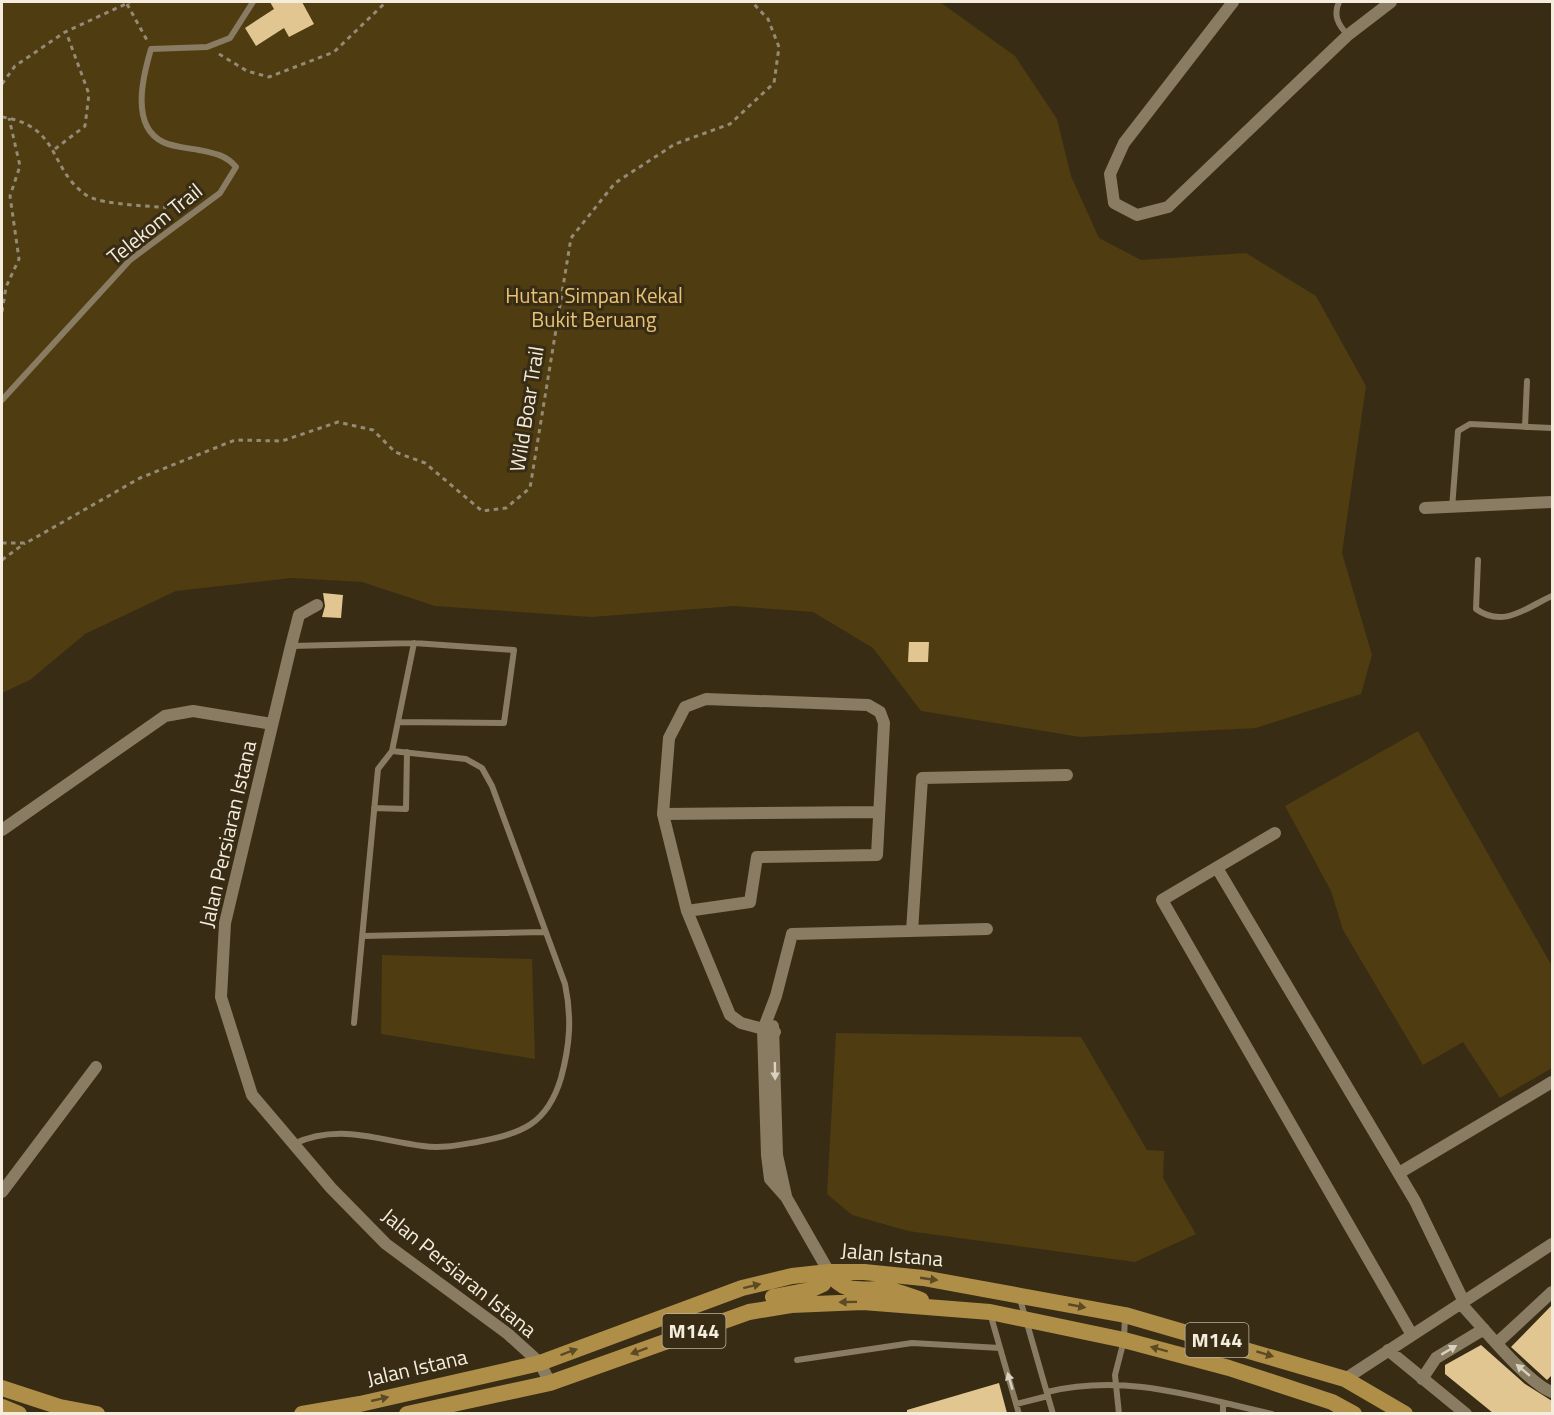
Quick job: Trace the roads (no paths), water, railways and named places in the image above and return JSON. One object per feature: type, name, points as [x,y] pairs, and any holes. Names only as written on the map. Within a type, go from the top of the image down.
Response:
[{"type":"main road","name":"Jalan Istana","points":[[302,1413],[360,1404],[540,1363],[742,1288],[792,1276],[829,1272],[864,1272],[923,1278],[1125,1315],[1345,1379],[1405,1413]]},
{"type":"main road","points":[[829,1272],[836,1282],[847,1288],[892,1290],[943,1306]]},
{"type":"main road","points":[[713,1325],[748,1305],[810,1290],[824,1284],[829,1272]]},
{"type":"main road","name":"Jalan Istana","points":[[407,1413],[550,1383],[750,1312],[791,1305],[863,1302],[943,1306],[990,1312],[1124,1340],[1229,1368],[1332,1402],[1354,1413]]},
{"type":"main road","points":[[2,1388],[60,1410],[97,1413]]},
{"type":"main road","points":[[2,1407],[19,1413]]},
{"type":"street","points":[[1233,2],[1124,143],[1110,174],[1114,203],[1137,215],[1168,207],[1348,35],[1391,2]]},
{"type":"street","points":[[1425,508],[1552,502]]},
{"type":"street","name":"Jalan Persiaran Istana","points":[[316,605],[299,615],[272,724],[225,923],[221,997],[252,1095],[292,1144],[386,1244],[508,1334],[540,1363],[550,1383]]},
{"type":"street","points":[[687,911],[750,902],[757,857],[877,855],[884,723],[880,712],[868,705],[706,699],[685,708],[669,738],[663,814],[687,911],[730,1015],[741,1023],[769,1030]]},
{"type":"street","points":[[2,830],[165,716],[193,711],[272,724]]},
{"type":"street","points":[[912,931],[922,778],[1067,775]]},
{"type":"street","points":[[663,814],[878,812]]},
{"type":"street","points":[[1275,833],[1162,900],[1412,1335]]},
{"type":"street","points":[[1217,868],[1415,1201],[1463,1303],[1498,1342],[1506,1355],[1552,1392]]},
{"type":"street","points":[[829,1272],[786,1197],[777,1155],[769,1030],[770,1013],[792,934],[987,929]]},
{"type":"street","points":[[2,1192],[96,1067]]},
{"type":"street","points":[[1399,1173],[1552,1082]]},
{"type":"street","points":[[1345,1379],[1552,1244]]},
{"type":"street","points":[[1498,1342],[1552,1292]]},
{"type":"street","points":[[1422,1379],[1436,1358],[1484,1329]]},
{"type":"street","points":[[1388,1350],[1466,1413]]},
{"type":"lane","name":"Telekom Trail","points":[[2,400],[130,261],[220,193],[236,166],[221,155],[163,143],[147,130],[142,80],[151,49],[207,47],[230,38],[253,2]]},
{"type":"lane","points":[[1339,2],[1336,8],[1338,25],[1348,35]]},
{"type":"lane","points":[[1525,427],[1527,381]]},
{"type":"lane","points":[[1452,508],[1458,431],[1470,424],[1552,428]]},
{"type":"lane","points":[[1478,560],[1476,609],[1480,612],[1496,617],[1519,615],[1552,596]]},
{"type":"lane","points":[[291,646],[414,643],[514,650],[504,723],[399,722]]},
{"type":"lane","points":[[354,1023],[378,769],[392,751],[414,643]]},
{"type":"lane","points":[[292,1144],[327,1133],[347,1133],[424,1147],[446,1147],[521,1131],[538,1119],[550,1105],[558,1088],[569,1049],[570,1004],[564,984],[492,786],[482,768],[466,759],[392,751]]},
{"type":"lane","points":[[374,808],[406,809],[406,752]]},
{"type":"lane","points":[[363,936],[545,932]]},
{"type":"lane","points":[[1019,1295],[1053,1413]]},
{"type":"lane","points":[[990,1312],[1019,1413]]},
{"type":"lane","points":[[1119,1413],[1115,1383],[1124,1340],[1125,1315]]},
{"type":"lane","points":[[797,1360],[912,1343],[1000,1348]]},
{"type":"lane","points":[[1016,1404],[1069,1386],[1115,1383],[1141,1386],[1272,1413]]},
{"type":"lane","points":[[1223,1403],[1223,1413]]},
{"type":"park label","name":"Hutan Simpan Kekal Bukit Beruang","points":[[594,308]]}]
